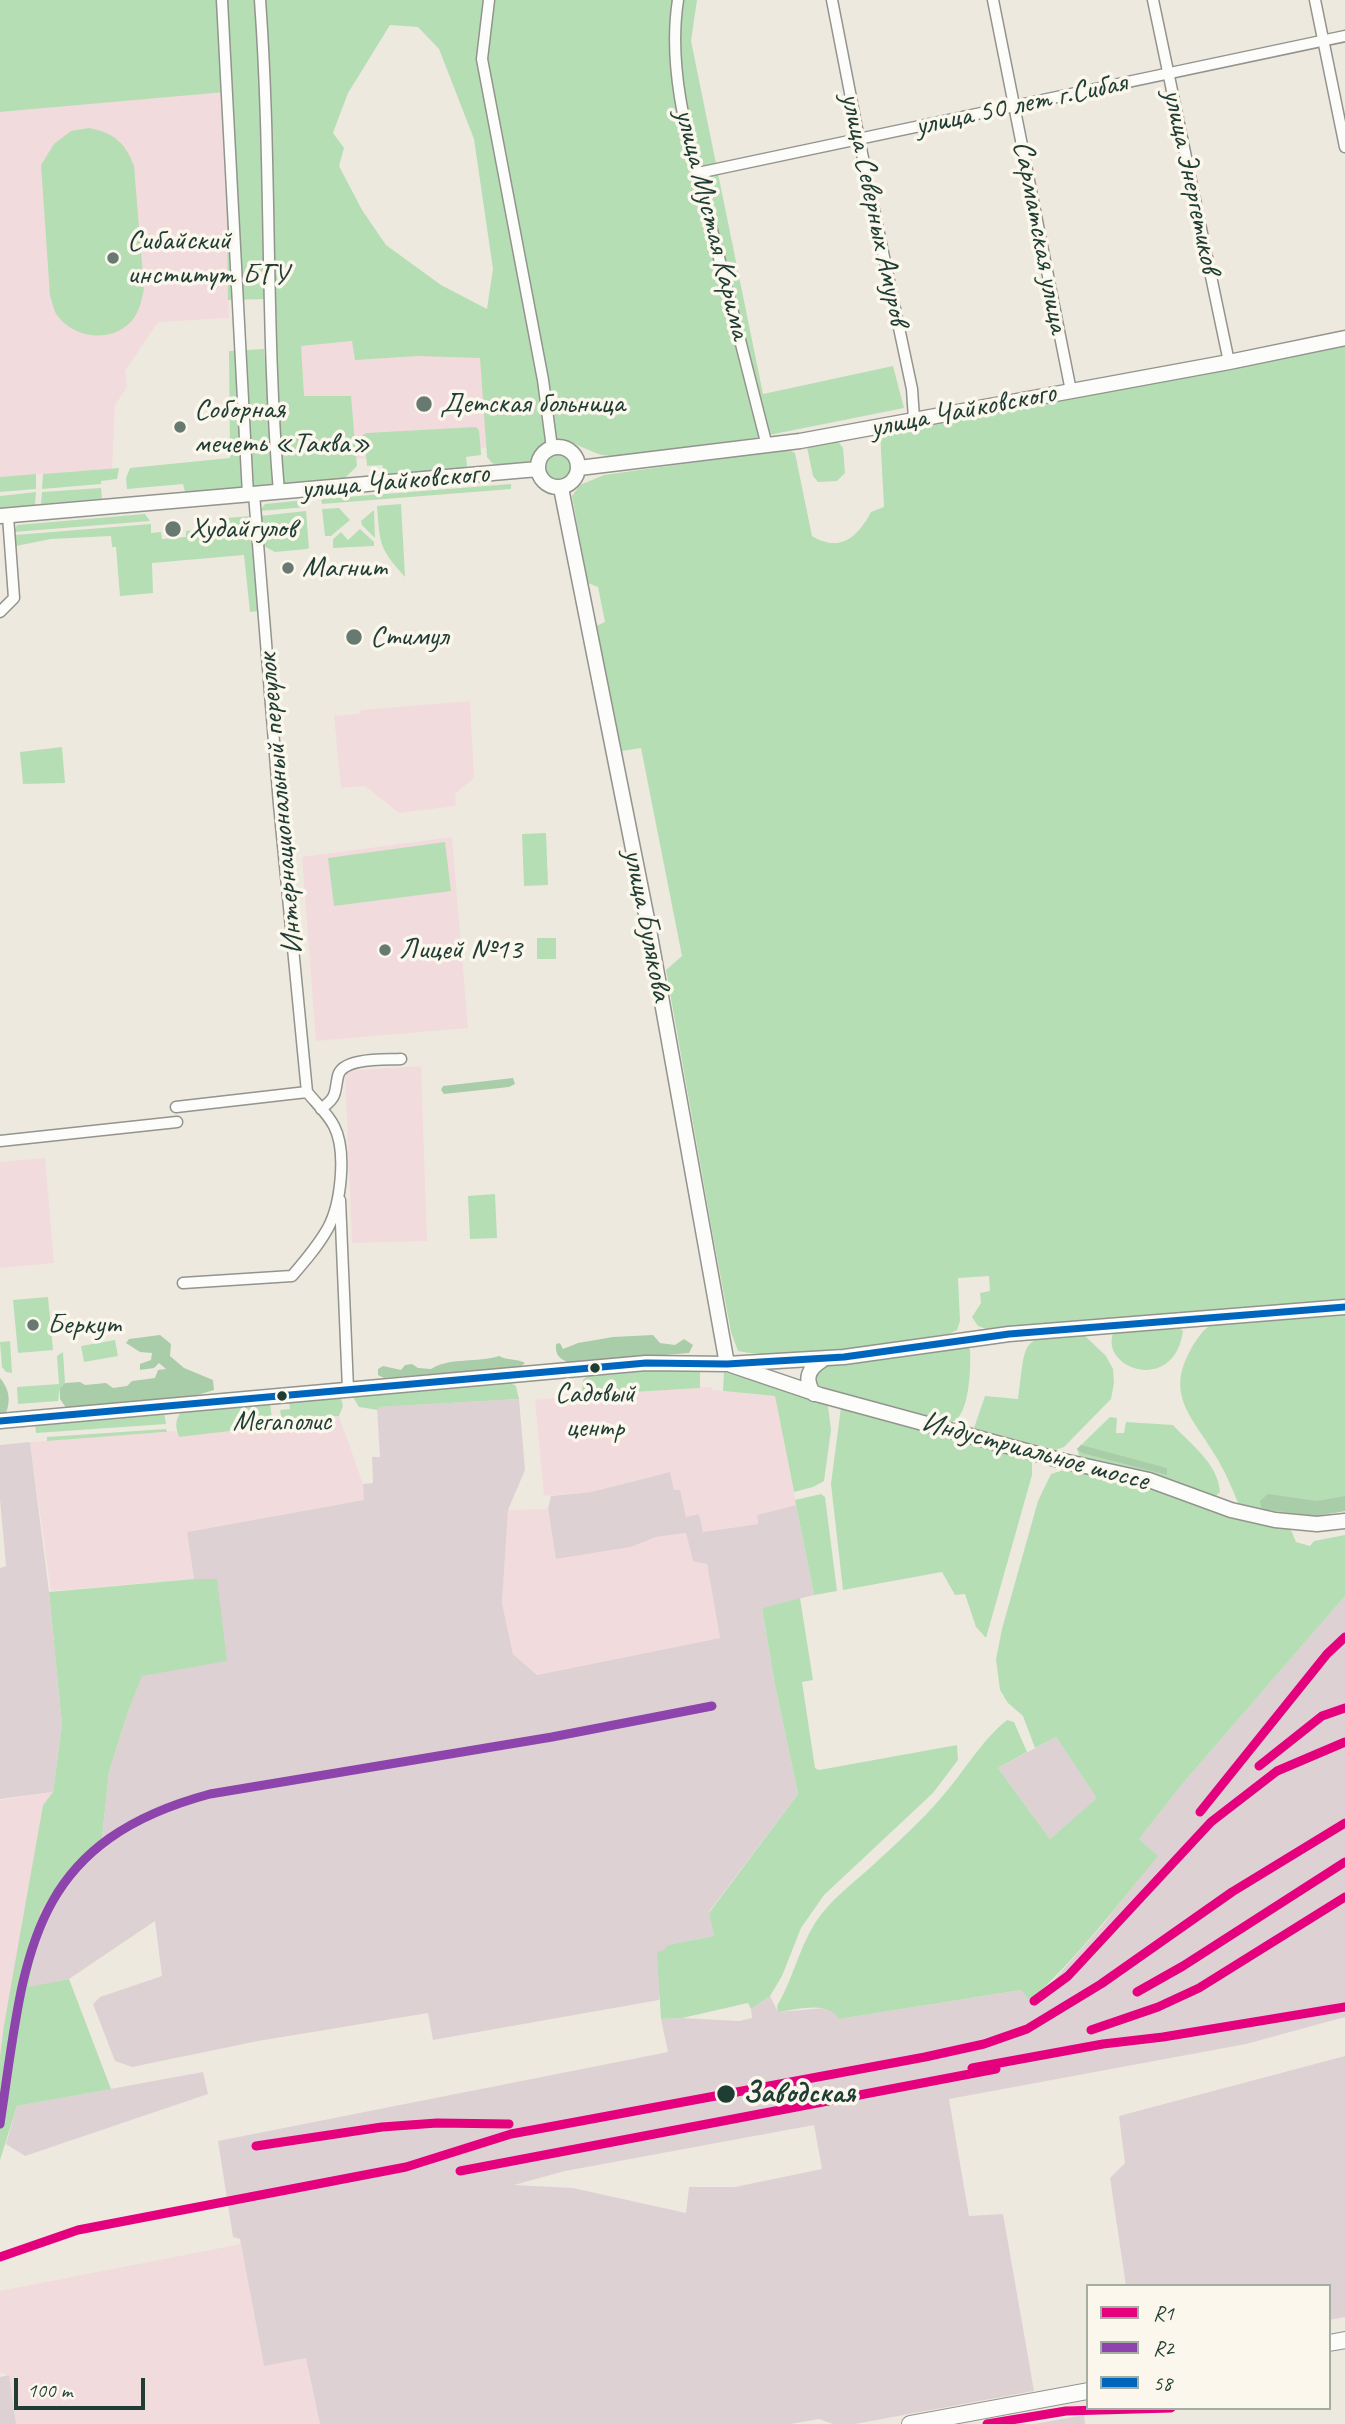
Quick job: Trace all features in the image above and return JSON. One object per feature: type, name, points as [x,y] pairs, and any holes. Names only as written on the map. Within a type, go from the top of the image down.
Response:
[{"type":"main road","points":[[910,2424],[1086,2391]]},
{"type":"street","name":"Интернациональный переулок","points":[[222,0],[251,495],[307,1092]]},
{"type":"street","points":[[260,0],[279,492]]},
{"type":"street","points":[[489,0],[482,60],[543,380],[552,448]]},
{"type":"street","name":"улица Мустая Карима","points":[[678,0],[674,50],[678,82],[766,446]]},
{"type":"street","name":"улица Северных Амуров","points":[[832,0],[912,389],[914,419]]},
{"type":"street","name":"Сарматская улица","points":[[993,0],[1071,391]]},
{"type":"street","name":"улица Энергетиков","points":[[1153,0],[1229,362]]},
{"type":"street","points":[[1315,0],[1345,147]]},
{"type":"street","name":"улица 50 лет г.Сибая","points":[[698,173],[1345,36]]},
{"type":"street","name":"улица Чайковского","points":[[579,468],[766,446],[1229,362],[1345,338]]},
{"type":"street","points":[[562,447],[577,458],[579,468],[574,481],[561,488],[542,480],[538,469],[539,460],[544,453],[552,448],[562,447]]},
{"type":"street","name":"улица Чайковского","points":[[4,516],[538,469]]},
{"type":"street","name":"улица Булякова","points":[[561,488],[648,924],[727,1364]]},
{"type":"street","points":[[0,612],[14,598],[4,516]]},
{"type":"street","points":[[321,1109],[334,1098],[338,1074],[343,1067],[352,1063],[401,1059]]},
{"type":"street","points":[[176,1107],[307,1092],[334,1125],[342,1148],[340,1186],[348,1390]]},
{"type":"street","points":[[0,1141],[177,1122]]},
{"type":"street","points":[[183,1283],[292,1276],[330,1225],[340,1186]]},
{"type":"street","name":"Индустриальное шоссе","points":[[0,1421],[646,1363],[727,1364],[825,1358],[1040,1331],[1345,1307]]},
{"type":"street","points":[[814,1394],[809,1386],[808,1376],[812,1366],[825,1358]]},
{"type":"street","name":"Индустриальное шоссе","points":[[727,1364],[814,1394],[1063,1461],[1149,1480],[1231,1510],[1275,1520],[1317,1524],[1345,1521]]},
{"type":"shaded area","name":"Сибайский институт БГУ","points":[[225,91],[229,318],[158,322],[125,371],[127,387],[115,405],[112,469],[0,477],[0,112]]},
{"type":"shaded area","points":[[494,330],[528,444],[284,466],[276,347]]},
{"type":"shaded area","points":[[470,701],[474,778],[455,794],[456,806],[399,813],[365,786],[341,788],[334,716],[359,714],[361,710]]},
{"type":"shaded area","name":"Лицей №13","points":[[452,837],[468,1028],[316,1041],[302,857]]},
{"type":"shaded area","points":[[421,1066],[427,1241],[352,1243],[345,1071]]},
{"type":"shaded area","points":[[45,1158],[54,1263],[0,1268],[0,1162]]},
{"type":"shaded area","points":[[712,1387],[712,1390],[775,1396],[796,1505],[757,1515],[758,1524],[703,1532],[686,1517],[680,1490],[674,1491],[652,1476],[591,1492],[544,1496],[535,1400],[626,1391]]},
{"type":"shaded area","points":[[519,1399],[525,1470],[508,1510],[502,1603],[513,1654],[537,1675],[720,1638],[707,1564],[693,1561],[686,1533],[656,1537],[631,1547],[556,1559],[548,1509],[551,1496],[591,1492],[670,1472],[674,1490],[680,1490],[686,1517],[699,1514],[703,1532],[758,1524],[757,1515],[796,1505],[814,1595],[762,1608],[798,1794],[709,1912],[714,1936],[669,1945],[659,2000],[433,2040],[428,2013],[258,2041],[132,2067],[115,2061],[93,2004],[100,1997],[162,1976],[155,1921],[69,1979],[29,1988],[41,1910],[70,1869],[102,1838],[109,1772],[142,1675],[217,1579],[194,1579],[187,1532],[364,1500],[363,1484],[373,1483],[372,1457],[380,1457],[377,1407]]},
{"type":"shaded area","points":[[339,1416],[363,1484],[365,1500],[187,1532],[194,1579],[51,1591],[30,1442],[176,1431],[179,1437],[272,1426],[272,1420]]},
{"type":"shaded area","points":[[30,1442],[62,1725],[53,1792],[0,1799],[0,1568],[6,1566],[0,1499],[0,1445]]},
{"type":"shaded area","points":[[548,1509],[556,1559],[631,1547],[656,1537],[687,1533],[707,1564],[720,1638],[537,1675],[513,1654],[502,1603],[508,1510]]},
{"type":"shaded area","points":[[1345,1596],[1345,2017],[1246,2044],[949,2099],[969,2216],[1003,2214],[1034,2391],[855,2424],[833,2424],[819,2419],[791,2424],[320,2424],[306,2358],[264,2366],[240,2239],[233,2237],[218,2141],[668,2052],[661,2019],[739,2021],[752,2018],[751,2009],[770,1996],[778,2012],[825,2008],[835,2012],[839,2019],[1021,1990],[1030,2001],[1054,1980],[1101,1927],[1157,1856],[1139,1839],[1184,1782]],"holes":[[[814,2125],[822,2169],[735,2187],[689,2187],[686,2213],[573,2188],[514,2185],[565,2171]]]},
{"type":"shaded area","points":[[1056,1737],[1098,1798],[1050,1839],[998,1768]]},
{"type":"shaded area","points":[[53,1792],[43,1805],[0,2056],[0,1800]]},
{"type":"shaded area","points":[[1345,2056],[1345,2317],[1331,2320],[1331,2284],[1126,2284],[1110,2178],[1125,2163],[1119,2116]]},
{"type":"shaded area","points":[[203,2072],[208,2094],[25,2156],[6,2144],[17,2106]]},
{"type":"shaded area","points":[[241,2244],[264,2365],[307,2358],[320,2424],[16,2424],[9,2376],[0,2372],[0,2291]]},
{"type":"shaded area","points":[[9,2375],[16,2424],[0,2424],[0,2377]]},
{"type":"shaded area","points":[[1084,2415],[1085,2424],[1034,2424]]},
{"type":"green space","points":[[0,0],[697,0],[691,41],[763,394],[893,366],[904,408],[754,438],[620,457],[602,455],[569,442],[546,442],[535,460],[500,466],[487,457],[480,358],[418,356],[355,360],[352,341],[301,346],[304,396],[351,396],[357,466],[345,478],[281,484],[268,299],[228,300],[225,92],[0,112]],"holes":[[[390,25],[418,27],[439,49],[474,139],[493,269],[487,309],[441,285],[386,245],[362,210],[339,166],[344,148],[333,133],[348,93]]]},
{"type":"green space","points":[[89,128],[118,140],[134,166],[144,288],[134,318],[126,327],[104,335],[82,333],[71,328],[55,312],[50,296],[41,165],[54,144],[71,131]]},
{"type":"green space","points":[[1345,344],[1345,1301],[989,1330],[978,1326],[972,1317],[981,1303],[980,1293],[990,1291],[989,1276],[958,1278],[960,1321],[957,1330],[949,1334],[815,1353],[788,1355],[738,1351],[731,1332],[666,970],[682,956],[641,748],[622,751],[596,626],[605,622],[598,587],[588,583],[572,496],[580,485],[604,475],[788,449],[795,453],[812,536],[831,543],[840,542],[854,535],[871,512],[884,507],[880,431]]},
{"type":"green space","points":[[264,349],[276,484],[185,492],[183,484],[127,489],[126,478],[130,468],[230,458],[229,351]]},
{"type":"green space","points":[[476,427],[479,430],[481,455],[466,457],[467,466],[464,468],[384,474],[382,465],[367,466],[362,435],[367,433]]},
{"type":"green space","points":[[837,440],[843,448],[845,473],[837,481],[818,482],[813,476],[807,447],[810,444]]},
{"type":"green space","points":[[559,453],[569,457],[573,467],[569,477],[559,481],[549,477],[545,467],[549,457]]},
{"type":"green space","points":[[119,468],[117,479],[101,481],[101,484],[42,489],[43,474]]},
{"type":"green space","points":[[36,474],[36,489],[0,492],[0,477]]},
{"type":"green space","points":[[511,484],[511,489],[322,504],[321,499]]},
{"type":"green space","points":[[101,488],[100,499],[41,504],[42,492]]},
{"type":"green space","points":[[36,492],[35,505],[0,508],[0,496]]},
{"type":"green space","points":[[305,500],[306,507],[260,511],[265,504]]},
{"type":"green space","points":[[401,504],[405,577],[382,545],[377,506]]},
{"type":"green space","points":[[339,508],[350,520],[331,536],[325,536],[322,509]]},
{"type":"green space","points":[[374,510],[375,538],[361,521]]},
{"type":"green space","points":[[306,511],[309,548],[275,552],[262,545],[260,516]]},
{"type":"green space","points":[[145,514],[150,521],[14,532],[17,525]]},
{"type":"green space","points":[[252,516],[260,611],[250,612],[244,555],[152,563],[153,593],[120,596],[116,547],[112,547],[111,536],[51,539],[16,546],[15,535],[151,524],[151,533],[161,532],[162,539],[186,537],[186,531],[225,528],[225,518]]},
{"type":"green space","points":[[360,529],[374,542],[374,546],[333,548],[333,539],[341,532],[348,540]]},
{"type":"green space","points":[[62,747],[65,783],[23,784],[20,752]]},
{"type":"green space","points":[[546,833],[548,885],[524,886],[522,834]]},
{"type":"green space","points":[[445,842],[451,891],[334,906],[328,858]]},
{"type":"green space","points":[[537,938],[556,938],[556,959],[537,959]]},
{"type":"green space","points":[[513,1078],[515,1084],[509,1087],[444,1094],[441,1090],[443,1086]]},
{"type":"green space","points":[[495,1194],[497,1238],[470,1239],[468,1196]]},
{"type":"green space","name":"Беркут","points":[[48,1297],[53,1350],[18,1353],[13,1300]]},
{"type":"green space","points":[[1345,1313],[1345,1511],[1304,1514],[1239,1505],[1222,1467],[1186,1409],[1182,1397],[1182,1372],[1192,1347],[1213,1323]]},
{"type":"green space","points":[[1175,1324],[1183,1331],[1177,1351],[1166,1364],[1152,1369],[1138,1369],[1125,1364],[1115,1355],[1112,1343],[1115,1329]]},
{"type":"green space","points":[[1081,1332],[1106,1356],[1113,1369],[1114,1383],[1111,1399],[1064,1447],[1055,1450],[974,1428],[985,1396],[1018,1399],[1025,1353],[1029,1345],[1045,1337]]},
{"type":"green space","points":[[160,1335],[171,1344],[170,1356],[184,1368],[213,1380],[214,1390],[194,1396],[67,1409],[60,1399],[60,1388],[65,1383],[106,1383],[113,1388],[127,1386],[132,1381],[155,1378],[158,1370],[166,1369],[159,1363],[154,1368],[140,1370],[140,1364],[151,1360],[152,1353],[140,1352],[126,1343],[129,1339]]},
{"type":"green space","points":[[653,1335],[660,1343],[675,1345],[684,1339],[693,1345],[689,1353],[570,1363],[556,1351],[556,1344],[560,1343],[563,1349],[578,1343],[613,1337]]},
{"type":"green space","points":[[115,1340],[118,1356],[84,1362],[81,1346]]},
{"type":"green space","points":[[10,1341],[12,1373],[6,1372],[2,1367],[0,1342]]},
{"type":"green space","points":[[963,1344],[970,1349],[968,1390],[963,1410],[952,1422],[825,1389],[812,1382],[813,1372],[823,1363]]},
{"type":"green space","points":[[63,1352],[65,1383],[60,1388],[58,1401],[18,1404],[17,1387],[59,1384],[57,1356]]},
{"type":"green space","points":[[499,1356],[525,1363],[520,1367],[384,1378],[378,1375],[378,1369],[383,1366],[401,1370],[405,1365],[412,1364],[418,1368],[431,1369],[455,1361]]},
{"type":"green space","points":[[640,1369],[700,1369],[700,1388],[582,1395],[583,1380],[589,1374]]},
{"type":"green space","points":[[724,1372],[820,1400],[828,1406],[831,1430],[824,1481],[794,1492],[775,1396],[723,1391]]},
{"type":"green space","points":[[0,1378],[8,1394],[6,1413],[0,1413]]},
{"type":"green space","points":[[507,1381],[516,1386],[519,1399],[378,1407],[378,1410],[359,1407],[353,1397],[357,1393]]},
{"type":"green space","points":[[340,1395],[343,1406],[339,1416],[282,1420],[280,1410],[290,1409],[289,1400]]},
{"type":"green space","points":[[270,1403],[273,1426],[179,1437],[176,1426],[182,1411]]},
{"type":"green space","points":[[841,1407],[1026,1455],[1032,1463],[1032,1475],[986,1638],[976,1627],[965,1594],[955,1595],[942,1572],[843,1590],[831,1484]]},
{"type":"green space","points":[[164,1412],[166,1424],[36,1433],[35,1423]]},
{"type":"green space","points":[[1110,1417],[1117,1418],[1116,1433],[1124,1433],[1126,1422],[1173,1425],[1209,1463],[1220,1492],[1215,1497],[1080,1458],[1077,1449]]},
{"type":"green space","points":[[166,1429],[167,1432],[47,1441],[47,1437]]},
{"type":"green space","points":[[1081,1445],[1167,1468],[1167,1475],[1082,1453],[1077,1449]]},
{"type":"green space","points":[[1074,1467],[1291,1530],[1296,1542],[1310,1546],[1314,1541],[1345,1535],[1345,1596],[1184,1782],[1139,1839],[1158,1856],[1081,1949],[1030,2001],[1021,1990],[839,2019],[834,2013],[820,2008],[778,2012],[777,2006],[805,1943],[827,1907],[925,1816],[1007,1720],[1014,1722],[1027,1752],[998,1768],[1050,1839],[1097,1798],[1056,1737],[1035,1748],[1023,1716],[1008,1703],[1000,1690],[996,1659],[1038,1501],[1051,1474]]},
{"type":"green space","points":[[821,1494],[825,1497],[837,1591],[814,1595],[795,1500]]},
{"type":"green space","points":[[1268,1494],[1317,1501],[1345,1496],[1345,1511],[1316,1516],[1262,1509],[1260,1501]]},
{"type":"green space","points":[[217,1579],[227,1661],[142,1676],[109,1772],[102,1838],[70,1869],[41,1910],[29,1987],[69,1979],[111,2089],[17,2106],[0,2160],[0,2056],[4,2025],[43,1805],[53,1792],[62,1725],[49,1592]]},
{"type":"green space","points":[[800,1598],[813,1680],[802,1682],[815,1768],[819,1770],[957,1745],[958,1760],[933,1793],[824,1895],[801,1928],[782,1976],[770,1996],[751,2009],[748,2003],[682,2018],[661,2019],[657,1952],[668,1945],[714,1936],[709,1913],[798,1794],[762,1608]]},
{"type":"transit line","name":"58","points":[[0,1421],[646,1363],[727,1364],[844,1357],[1009,1334],[1345,1307]]},
{"type":"transit line","name":"R1","points":[[1200,1812],[1327,1654],[1345,1637]]},
{"type":"transit line","name":"R2","points":[[0,2124],[17,2011],[28,1961],[45,1917],[68,1877],[102,1844],[149,1816],[210,1794],[552,1737],[712,1706]]},
{"type":"transit line","name":"R1","points":[[1259,1766],[1322,1716],[1345,1708]]},
{"type":"transit line","name":"R1","points":[[1034,2001],[1068,1976],[1211,1822],[1277,1771],[1345,1742]]},
{"type":"transit line","name":"R1","points":[[0,2257],[78,2230],[406,2167],[511,2134],[984,2044],[1027,2029],[1101,1984],[1232,1892],[1345,1823]]},
{"type":"transit line","name":"R1","points":[[1137,1992],[1183,1966],[1345,1862]]},
{"type":"transit line","name":"R1","points":[[1091,2030],[1158,2007],[1199,1988],[1345,1897]]},
{"type":"transit line","name":"R1","points":[[972,2068],[1103,2044],[1163,2037],[1345,2007]]},
{"type":"transit line","name":"R1","points":[[460,2171],[996,2069]]},
{"type":"transit line","name":"R1","points":[[256,2146],[382,2127],[437,2123],[509,2124]]},
{"type":"transit line","name":"R1","points":[[987,2424],[1066,2411],[1101,2410]]},
{"type":"place","name":"Сибайский институт БГУ","points":[[113,258]]},
{"type":"place","name":"Детская больница","points":[[424,404]]},
{"type":"place","name":"Соборная мечеть «Таква»","points":[[180,427]]},
{"type":"place","name":"Худайгулов","points":[[173,529]]},
{"type":"place","name":"Магнит","points":[[288,568]]},
{"type":"place","name":"Стимул","points":[[354,637]]},
{"type":"place","name":"Лицей №13","points":[[385,950]]},
{"type":"place","name":"Беркут","points":[[33,1325]]},
{"type":"place","name":"Садовый центр","points":[[595,1368]]},
{"type":"place","name":"Мегаполис","points":[[282,1396]]},
{"type":"place","name":"Заводская","points":[[726,2094]]}]
